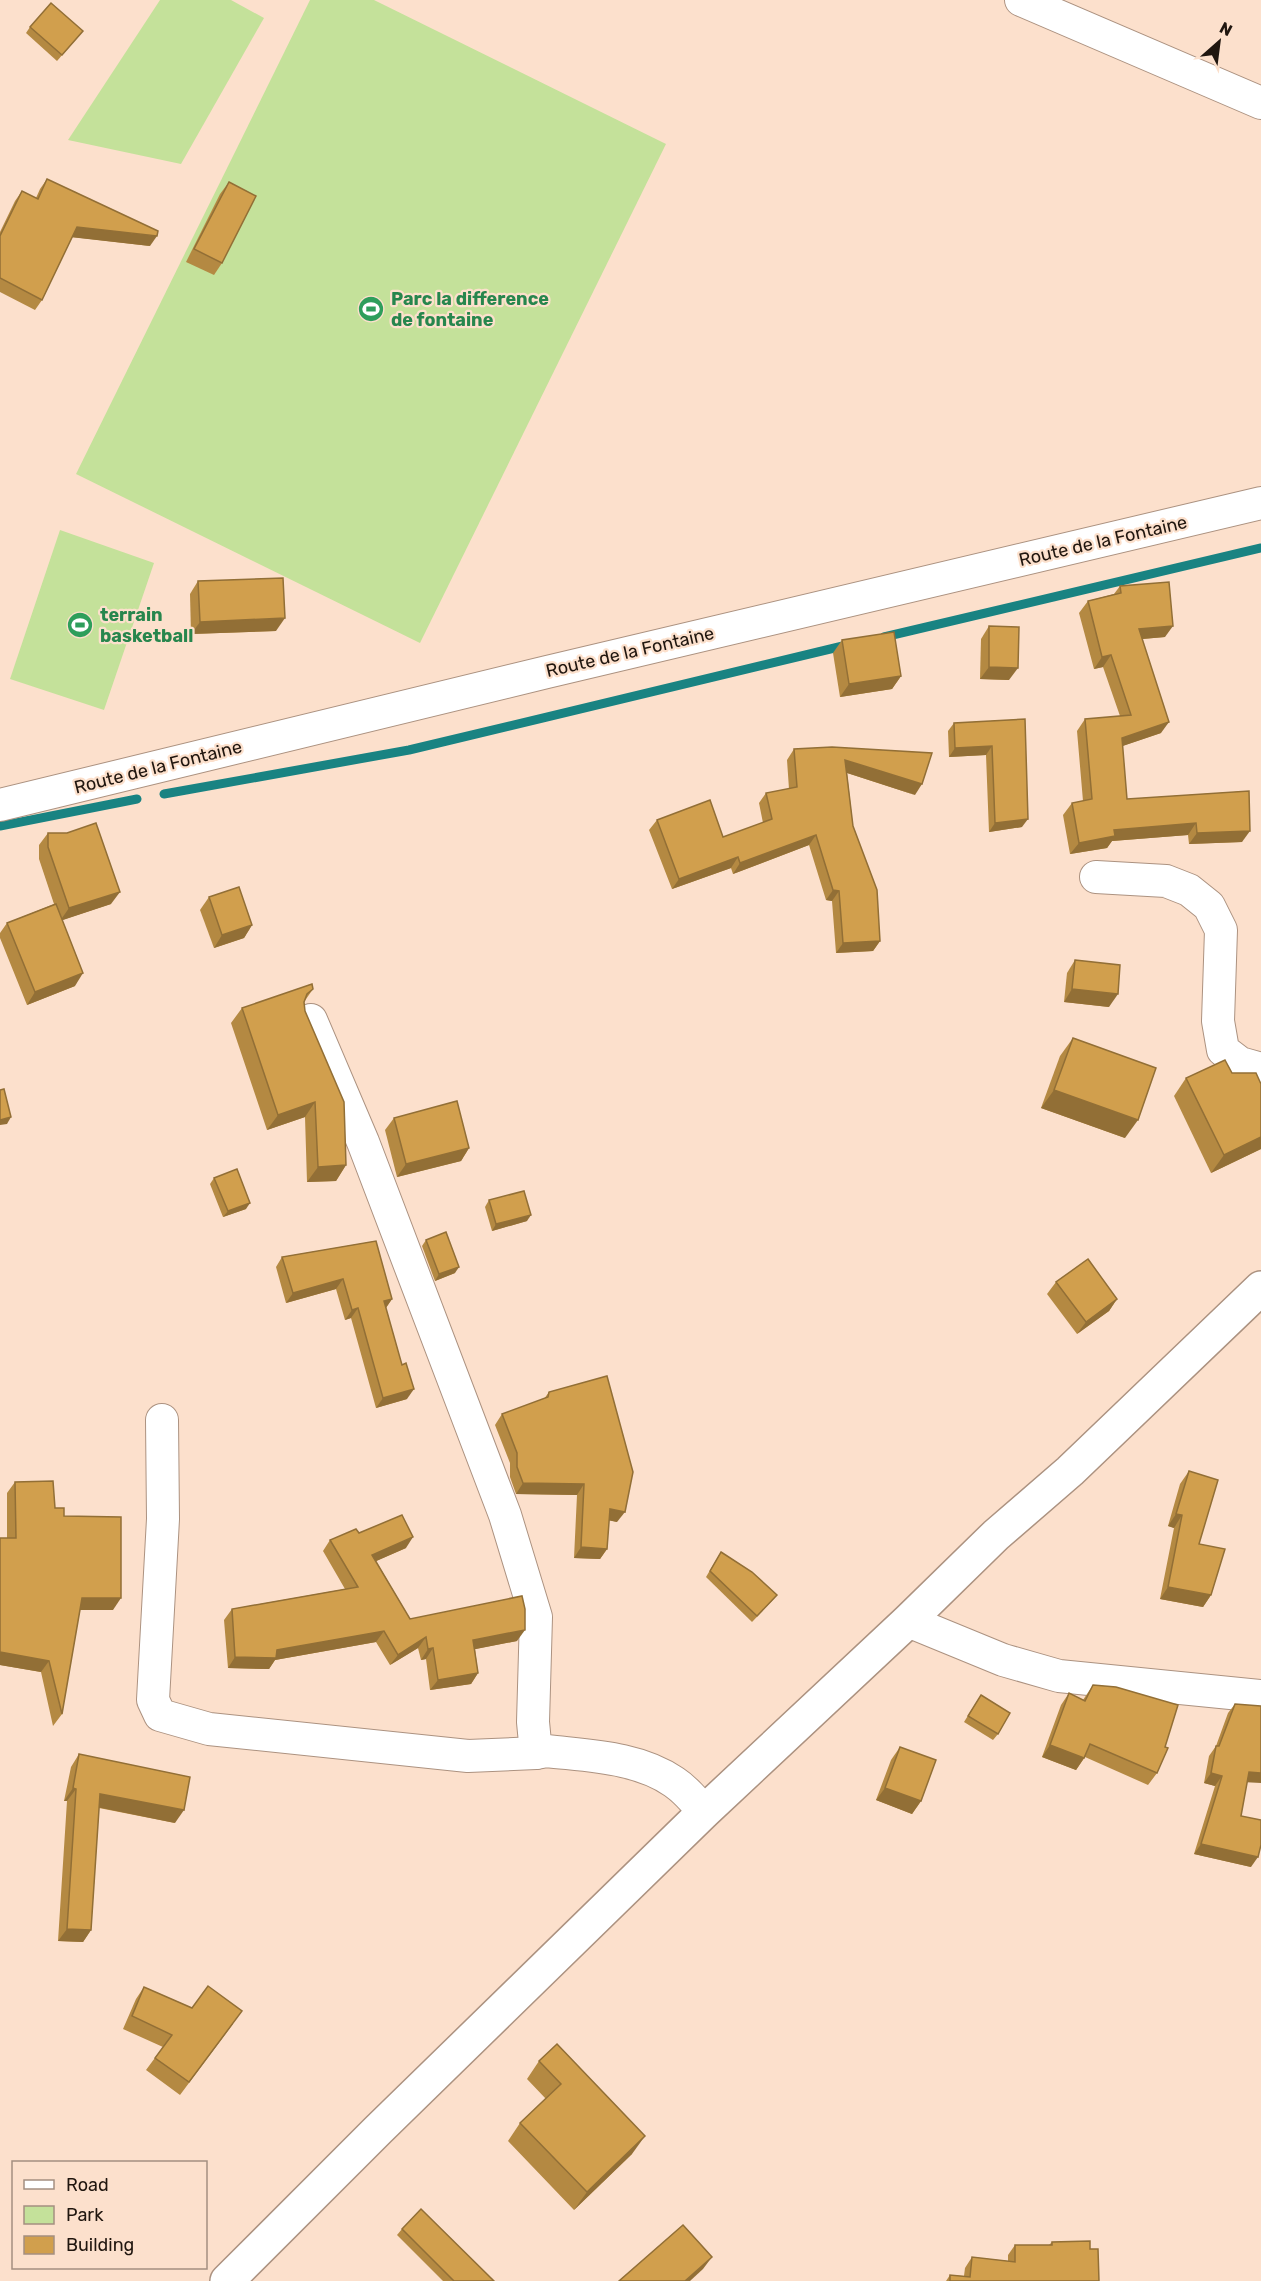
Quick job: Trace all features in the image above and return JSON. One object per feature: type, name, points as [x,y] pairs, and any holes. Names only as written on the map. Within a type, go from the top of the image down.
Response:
[{"type":"main road","points":[[227,2281],[378,2130],[704,1812],[908,1621],[996,1534],[1070,1471],[1261,1288]]},
{"type":"street","points":[[1021,0],[1261,103]]},
{"type":"street","name":"Route de la Fontaine","points":[[0,805],[547,672],[1261,503]]},
{"type":"street","points":[[1096,877],[1166,881],[1189,890],[1209,906],[1221,930],[1218,1021],[1223,1050],[1240,1063],[1261,1069]]},
{"type":"street","points":[[311,1020],[363,1142],[505,1515],[536,1617],[533,1722],[542,1752]]},
{"type":"street","points":[[162,1420],[163,1519],[153,1700],[160,1715],[209,1729],[468,1756],[542,1752],[622,1761],[651,1769],[674,1781],[704,1812]]},
{"type":"street","points":[[908,1621],[1003,1660],[1059,1676],[1261,1696]]},
{"type":"green space","points":[[160,0],[231,0],[264,18],[181,164],[68,140]]},
{"type":"green space","name":"Parc la difference de fontaine","points":[[310,0],[374,0],[666,144],[420,643],[76,474]]},
{"type":"green space","name":"terrain basketball","points":[[60,530],[154,563],[104,710],[10,679]]},
{"type":"building","points":[[51,3],[83,31],[62,55],[30,27]]},
{"type":"building","points":[[47,179],[158,231],[157,236],[77,227],[42,300],[0,278],[0,236],[22,191],[38,199]]},
{"type":"building","points":[[229,182],[256,196],[222,263],[194,249]]},
{"type":"building","points":[[283,578],[285,618],[200,622],[198,581]]},
{"type":"building","points":[[1169,582],[1173,626],[1139,629],[1169,722],[1122,738],[1127,799],[1249,791],[1250,831],[1197,833],[1196,823],[1114,830],[1115,836],[1079,843],[1072,803],[1092,799],[1085,719],[1131,715],[1111,655],[1102,657],[1088,601],[1121,593],[1120,586]]},
{"type":"building","points":[[989,626],[1019,627],[1018,668],[989,667]]},
{"type":"building","points":[[894,632],[901,676],[849,684],[842,640]]},
{"type":"building","points":[[1025,719],[1028,819],[995,823],[992,746],[955,748],[954,723]]},
{"type":"building","points":[[832,747],[932,753],[922,784],[845,760],[853,826],[877,890],[880,941],[843,943],[839,891],[833,890],[816,835],[740,863],[738,857],[679,879],[657,820],[710,800],[723,837],[772,819],[766,793],[797,787],[794,749]]},
{"type":"building","points":[[96,823],[120,892],[69,908],[48,847],[48,833],[67,833]]},
{"type":"building","points":[[239,887],[252,925],[222,935],[209,897]]},
{"type":"building","points":[[56,904],[83,973],[35,992],[7,923]]},
{"type":"building","points":[[1075,960],[1120,965],[1118,994],[1072,989]]},
{"type":"building","points":[[312,984],[313,989],[307,994],[304,1002],[305,1011],[344,1102],[346,1165],[318,1167],[315,1102],[278,1115],[242,1008]]},
{"type":"building","points":[[1073,1038],[1156,1068],[1138,1120],[1054,1090]]},
{"type":"building","points":[[1225,1060],[1232,1073],[1256,1073],[1261,1084],[1261,1137],[1224,1155],[1186,1078]]},
{"type":"building","points":[[4,1089],[11,1117],[0,1120],[0,1090]]},
{"type":"building","points":[[457,1101],[469,1148],[406,1164],[394,1118]]},
{"type":"building","points":[[237,1169],[250,1203],[228,1211],[214,1178]]},
{"type":"building","points":[[524,1191],[531,1215],[496,1224],[489,1200]]},
{"type":"building","points":[[446,1232],[459,1267],[439,1274],[426,1240]]},
{"type":"building","points":[[376,1241],[392,1299],[384,1301],[402,1365],[406,1363],[414,1389],[383,1398],[358,1308],[352,1310],[343,1279],[293,1293],[282,1257]]},
{"type":"building","points":[[1088,1259],[1117,1299],[1086,1322],[1056,1282]]},
{"type":"building","points":[[607,1376],[633,1472],[625,1512],[610,1509],[607,1549],[581,1547],[584,1484],[523,1483],[517,1467],[517,1453],[502,1414],[548,1397],[549,1392]]},
{"type":"building","points":[[1189,1471],[1218,1480],[1199,1544],[1225,1549],[1211,1595],[1168,1587],[1182,1515],[1176,1514]]},
{"type":"building","points":[[53,1481],[55,1508],[64,1508],[64,1516],[121,1517],[121,1598],[82,1598],[62,1714],[49,1661],[0,1652],[0,1538],[16,1538],[15,1482]]},
{"type":"building","points":[[402,1515],[413,1537],[372,1555],[410,1619],[522,1596],[525,1609],[525,1630],[473,1640],[478,1673],[438,1680],[433,1648],[428,1649],[426,1637],[398,1655],[384,1631],[277,1650],[276,1658],[235,1657],[232,1609],[358,1587],[330,1540],[356,1529],[359,1533]]},
{"type":"building","points":[[721,1552],[752,1572],[777,1595],[757,1616],[710,1571]]},
{"type":"building","points":[[1093,1685],[1116,1687],[1178,1705],[1165,1747],[1168,1748],[1157,1773],[1090,1744],[1084,1758],[1050,1745],[1069,1693],[1085,1701]]},
{"type":"building","points":[[981,1695],[1010,1713],[998,1734],[968,1716]]},
{"type":"building","points":[[1235,1704],[1261,1706],[1261,1773],[1249,1772],[1241,1816],[1261,1820],[1261,1845],[1258,1857],[1201,1844],[1222,1776],[1211,1773],[1216,1746],[1219,1746]]},
{"type":"building","points":[[900,1747],[936,1760],[921,1801],[885,1788]]},
{"type":"building","points":[[79,1754],[190,1777],[184,1810],[100,1794],[91,1930],[67,1929],[76,1789],[73,1788]]},
{"type":"building","points":[[208,1986],[242,2011],[189,2082],[155,2058],[172,2035],[132,2016],[144,1987],[192,2008]]},
{"type":"building","points":[[557,2044],[645,2136],[587,2192],[520,2123],[561,2084],[539,2061]]},
{"type":"building","points":[[421,2209],[494,2281],[454,2281],[402,2229]]},
{"type":"building","points":[[683,2225],[712,2257],[685,2281],[619,2281]]},
{"type":"building","points":[[1090,2241],[1090,2249],[1098,2249],[1099,2281],[950,2281],[950,2275],[970,2277],[972,2257],[1015,2262],[1015,2245],[1052,2245],[1052,2242]]},
{"type":"waterway","points":[[884,637],[1261,548]]},
{"type":"waterway","points":[[164,794],[409,750],[847,645]]},
{"type":"waterway","points":[[0,826],[137,799]]},
{"type":"place","name":"Parc la difference de fontaine","points":[[371,309]]},
{"type":"place","name":"terrain basketball","points":[[80,625]]}]
